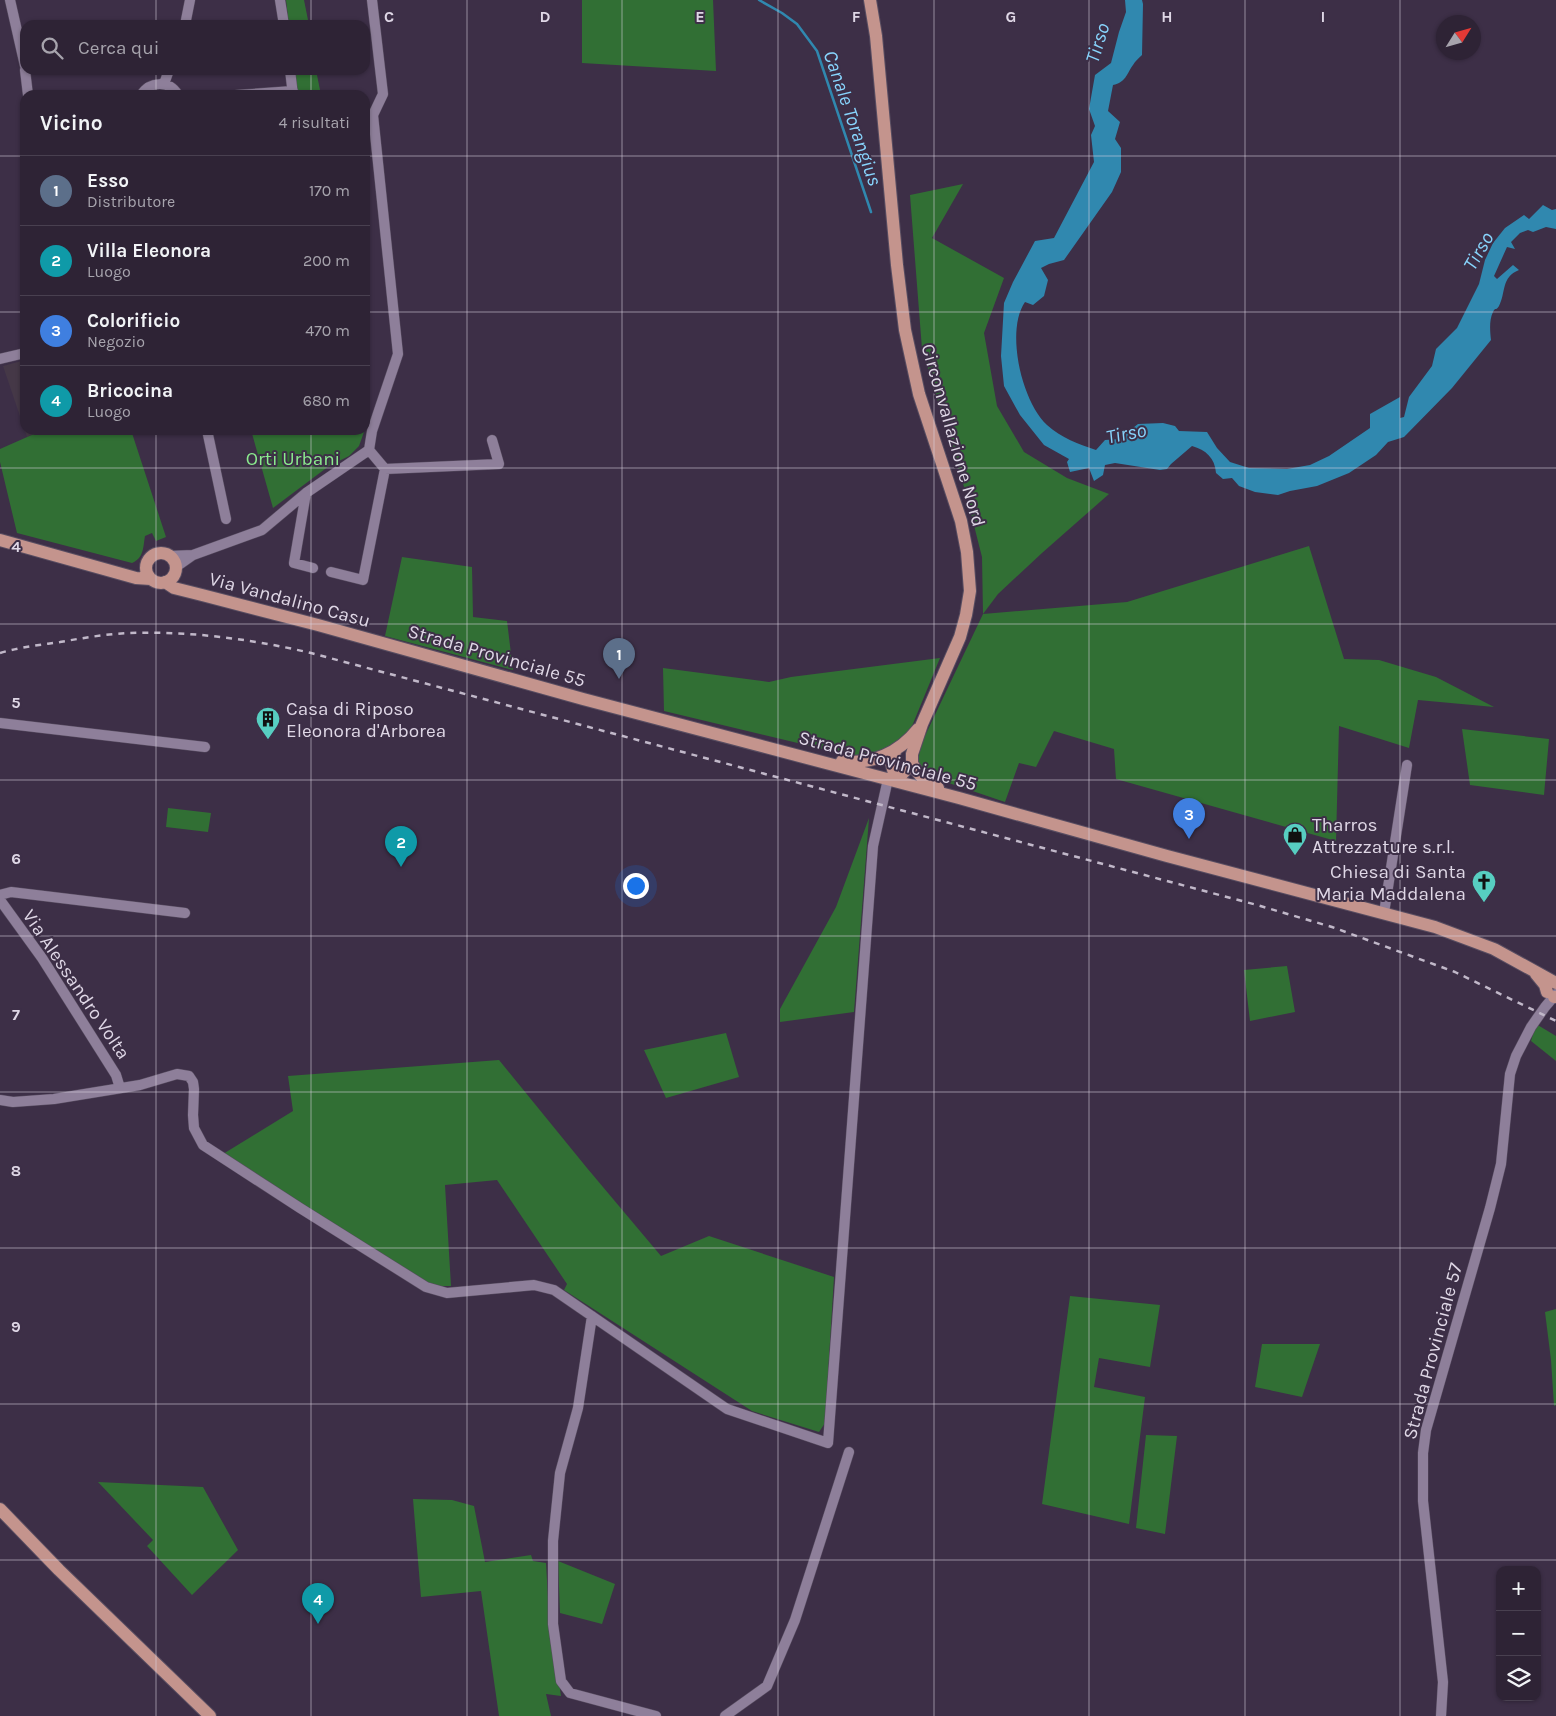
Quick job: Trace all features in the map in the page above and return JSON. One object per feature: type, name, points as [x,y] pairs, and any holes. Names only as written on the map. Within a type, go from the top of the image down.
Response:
[{"type":"main road","name":"Circonvallazione Nord","points":[[874,3],[898,274],[905,330],[919,394],[960,521],[969,571],[970,592],[960,637],[922,724],[914,746],[912,763]]},
{"type":"main road","points":[[0,540],[136,578],[151,579],[159,583],[171,570],[164,554],[155,555],[138,570],[122,573]]},
{"type":"main road","points":[[147,563],[146,570],[151,579]]},
{"type":"main road","name":"Via Vandalino Casu","points":[[171,570],[187,591],[384,642]]},
{"type":"main road","name":"Strada Provinciale 55","points":[[384,642],[583,699],[959,798],[1457,934],[1494,949],[1533,970],[1545,985],[1554,991]]},
{"type":"main road","name":"Circonvallazione Nord","points":[[804,758],[853,763],[874,760],[896,749],[913,735],[922,724]]},
{"type":"main road","points":[[892,780],[891,762],[896,749]]},
{"type":"main road","points":[[892,780],[912,763],[916,771],[926,781],[959,798]]},
{"type":"main road","points":[[0,1508],[59,1570],[210,1716]]},
{"type":"street","points":[[10,0],[20,44]]},
{"type":"street","points":[[186,20],[190,0]]},
{"type":"street","points":[[280,0],[283,20]]},
{"type":"street","points":[[332,572],[363,580],[384,469],[369,450],[372,431],[398,354],[373,115],[383,94],[372,0]]},
{"type":"street","points":[[26,75],[28,90]]},
{"type":"street","points":[[164,84],[167,75]]},
{"type":"street","points":[[291,75],[293,90]]},
{"type":"street","points":[[145,90],[149,86],[156,84],[164,84],[173,90]]},
{"type":"street","points":[[0,360],[20,354]]},
{"type":"street","points":[[208,435],[226,519]]},
{"type":"street","points":[[384,469],[499,464],[492,440]]},
{"type":"street","points":[[171,570],[192,555],[262,530],[306,492],[369,450]]},
{"type":"street","points":[[306,492],[294,563],[313,568]]},
{"type":"street","points":[[0,723],[204,747]]},
{"type":"street","points":[[1384,913],[1407,765]]},
{"type":"street","points":[[0,1100],[13,1102],[54,1099],[140,1085],[176,1074],[189,1076],[193,1082],[194,1128],[203,1145],[426,1287],[447,1293],[534,1285],[554,1290],[727,1409],[828,1443],[873,846],[892,780]]},
{"type":"street","points":[[0,895],[11,892],[186,913]]},
{"type":"street","name":"Via Alessandro Volta","points":[[0,900],[42,958],[90,1033],[116,1075],[120,1088]]},
{"type":"street","name":"Strada Provinciale 57","points":[[1442,1716],[1443,1682],[1423,1501],[1423,1453],[1426,1430],[1490,1208],[1500,1164],[1510,1074],[1516,1056],[1554,991]]},
{"type":"street","points":[[592,1316],[578,1408],[560,1473],[553,1541],[553,1624],[561,1681],[570,1693],[656,1716]]},
{"type":"street","points":[[724,1716],[767,1686],[794,1620],[849,1452]]},
{"type":"shaded area","points":[[20,361],[20,416],[3,366]]},
{"type":"green space","points":[[286,0],[304,0],[308,20],[288,20]]},
{"type":"green space","points":[[582,0],[713,0],[716,71],[582,63]]},
{"type":"green space","points":[[294,75],[317,75],[320,90],[295,90]]},
{"type":"green space","points":[[963,184],[932,238],[1004,278],[984,333],[997,406],[1024,452],[1067,478],[1109,494],[998,594],[983,614],[982,557],[965,490],[922,349],[910,195]]},
{"type":"green space","points":[[32,435],[133,435],[166,537],[156,541],[152,533],[145,536],[141,555],[132,563],[17,533],[0,462],[0,449]]},
{"type":"green space","name":"Orti Urbani","points":[[252,435],[363,435],[359,446],[349,456],[329,466],[273,508]]},
{"type":"green space","points":[[1309,546],[1344,659],[1379,660],[1436,677],[1494,707],[1418,700],[1409,748],[1339,726],[1336,841],[1116,779],[1114,749],[1054,731],[1036,767],[1019,763],[1005,802],[934,778],[923,771],[919,762],[923,740],[983,614],[1127,602]]},
{"type":"green space","points":[[402,557],[472,567],[473,617],[507,621],[513,670],[385,636]]},
{"type":"green space","points":[[940,658],[910,731],[891,745],[870,756],[848,755],[664,711],[663,668],[769,682],[791,677]]},
{"type":"green space","points":[[1462,729],[1549,739],[1544,795],[1470,785]]},
{"type":"green space","points":[[168,808],[211,813],[208,832],[166,827]]},
{"type":"green space","points":[[869,818],[854,1012],[780,1022],[780,1009],[836,907]]},
{"type":"green space","points":[[1287,966],[1295,1012],[1250,1021],[1244,970]]},
{"type":"green space","points":[[1536,1024],[1556,1036],[1556,1061],[1531,1041]]},
{"type":"green space","points":[[726,1033],[739,1077],[666,1098],[644,1050]]},
{"type":"green space","points":[[499,1060],[661,1256],[709,1236],[834,1277],[825,1423],[819,1432],[752,1411],[564,1290],[567,1284],[497,1180],[445,1185],[451,1286],[430,1286],[223,1154],[293,1111],[288,1076]]},
{"type":"green space","points":[[1070,1296],[1160,1305],[1150,1367],[1099,1358],[1094,1387],[1145,1397],[1129,1524],[1042,1504]]},
{"type":"green space","points":[[1556,1309],[1556,1405],[1554,1406],[1545,1312]]},
{"type":"green space","points":[[1262,1344],[1320,1344],[1302,1397],[1255,1387]]},
{"type":"green space","points":[[1146,1435],[1177,1436],[1165,1534],[1136,1528]]},
{"type":"green space","points":[[98,1482],[203,1487],[238,1550],[192,1595],[147,1546],[153,1540]]},
{"type":"green space","points":[[413,1499],[452,1500],[474,1506],[485,1562],[531,1555],[533,1561],[546,1563],[549,1614],[561,1696],[546,1694],[551,1716],[499,1716],[481,1591],[421,1597]]},
{"type":"green space","points":[[558,1561],[615,1584],[602,1624],[560,1613]]},
{"type":"water","points":[[1125,0],[1142,0],[1142,55],[1123,80],[1113,85],[1108,111],[1120,122],[1115,139],[1121,148],[1121,172],[1112,192],[1064,260],[1041,268],[1048,280],[1044,296],[1033,305],[1025,302],[1019,315],[1016,330],[1019,366],[1030,400],[1047,425],[1058,434],[1070,440],[1096,450],[1105,440],[1119,439],[1138,424],[1163,423],[1175,426],[1179,431],[1207,432],[1217,448],[1230,462],[1249,468],[1287,469],[1310,465],[1329,456],[1370,428],[1370,414],[1400,397],[1400,418],[1404,417],[1409,397],[1432,366],[1436,349],[1457,328],[1479,284],[1485,260],[1493,243],[1505,228],[1524,215],[1529,219],[1543,205],[1552,210],[1556,209],[1556,229],[1546,227],[1533,232],[1528,230],[1520,233],[1511,242],[1515,249],[1507,247],[1494,276],[1497,279],[1513,265],[1519,270],[1509,277],[1499,306],[1492,315],[1490,326],[1491,340],[1452,388],[1404,437],[1388,442],[1376,455],[1349,473],[1317,486],[1278,495],[1255,492],[1239,486],[1232,478],[1223,479],[1216,473],[1214,463],[1209,455],[1192,446],[1167,469],[1160,470],[1115,463],[1105,465],[1103,475],[1094,481],[1089,468],[1070,472],[1067,462],[1069,459],[1044,445],[1020,415],[1004,386],[1001,356],[1004,303],[1035,241],[1054,238],[1094,162],[1091,135],[1095,126],[1089,109],[1095,75],[1111,63],[1126,12]]},
{"type":"waterway","name":"Canale Torangius","points":[[759,0],[797,24],[817,51],[871,212]]},
{"type":"railway","points":[[0,653],[95,636],[152,633],[221,637],[311,653],[1257,905],[1332,927],[1455,972],[1556,1021]]},
{"type":"place","name":"Esso","points":[[619,679]]},
{"type":"place","name":"Casa di Riposo Eleonora d'Arborea","points":[[268,740]]},
{"type":"place","name":"Colorificio","points":[[1189,839]]},
{"type":"place","name":"Tharros Attrezzature s.r.l.","points":[[1295,856]]},
{"type":"place","name":"Villa Eleonora","points":[[401,867]]},
{"type":"place","name":"Chiesa di Santa Maria Maddalena","points":[[1484,903]]},
{"type":"place","name":"Bricocina","points":[[318,1624]]},
{"type":"water label","name":"Tirso","points":[[1097,43]]},
{"type":"water label","name":"Tirso","points":[[1478,251]]},
{"type":"water label","name":"Tirso","points":[[1126,433]]}]
